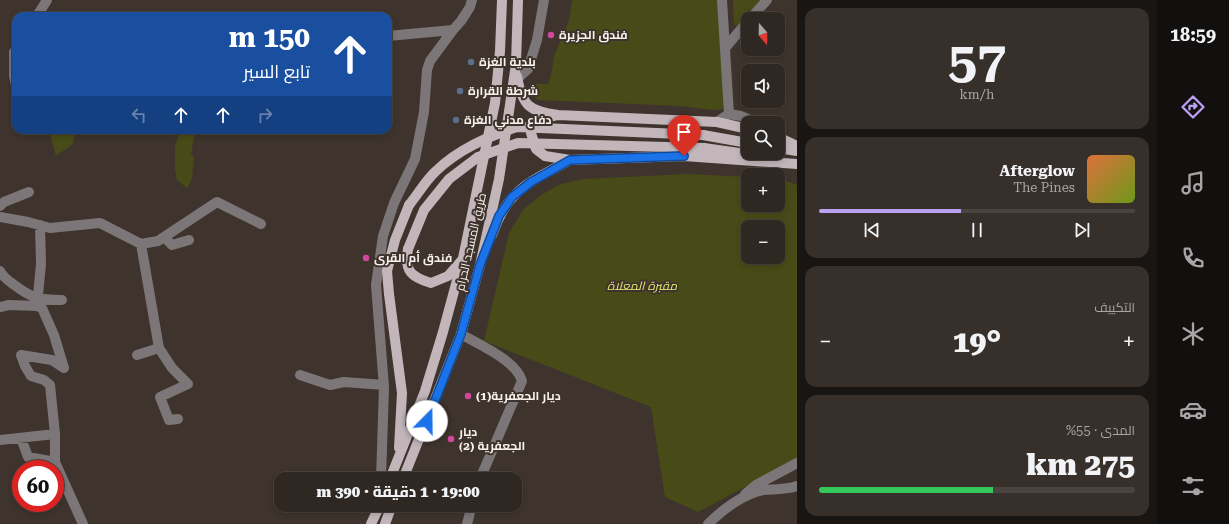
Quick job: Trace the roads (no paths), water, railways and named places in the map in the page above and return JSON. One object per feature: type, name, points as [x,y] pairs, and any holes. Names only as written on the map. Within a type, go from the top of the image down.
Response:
[{"type":"main road","name":"طريق المسجد الحرام","points":[[393,472],[425,391],[463,258],[495,103],[500,51],[502,0]]},
{"type":"main road","name":"طريق المسجد الحرام","points":[[406,472],[461,334],[480,265],[499,179],[516,64],[518,0]]},
{"type":"main road","points":[[516,64],[520,90],[525,101],[530,107],[541,113],[717,122],[741,128]]},
{"type":"main road","points":[[558,115],[537,120],[531,133],[536,149],[545,156],[570,160],[684,156],[797,163]]},
{"type":"main road","points":[[398,459],[402,393],[387,271],[395,240],[409,205],[436,171],[459,152],[490,136],[517,127],[703,135],[741,141]]},
{"type":"main road","points":[[785,140],[797,146]]},
{"type":"main road","points":[[463,258],[448,276],[431,283],[418,279],[408,270],[406,260],[408,249],[424,210],[449,179],[478,157],[518,143],[704,148],[797,163]]},
{"type":"main road","points":[[785,149],[797,151]]},
{"type":"main road","points":[[480,265],[499,216],[512,197],[531,182],[570,160]]},
{"type":"main road","points":[[371,524],[377,512]]},
{"type":"main road","points":[[385,524],[389,512]]},
{"type":"street","points":[[40,12],[47,0]]},
{"type":"street","points":[[381,472],[384,385],[376,285],[383,236],[394,203],[415,159],[424,112],[426,70],[430,61],[461,21],[470,7],[472,0]]},
{"type":"street","points":[[518,78],[528,69],[537,40],[544,0]]},
{"type":"street","points":[[722,0],[729,114]]},
{"type":"street","points":[[756,12],[767,0]]},
{"type":"street","points":[[725,48],[741,29]]},
{"type":"street","points":[[392,36],[453,30]]},
{"type":"street","points":[[717,122],[729,114],[741,116]]},
{"type":"street","points":[[0,206],[4,202],[29,192]]},
{"type":"street","points":[[0,217],[50,228],[100,223],[142,244],[158,241],[216,202],[261,224]]},
{"type":"street","points":[[37,302],[41,264],[40,225]]},
{"type":"street","points":[[164,237],[172,245],[189,240]]},
{"type":"street","points":[[142,244],[159,348],[172,368],[188,384],[160,397],[169,420],[178,419]]},
{"type":"street","points":[[0,271],[3,277],[37,302],[42,308],[54,335],[64,368],[52,360],[21,355],[24,366],[31,376],[44,380],[50,385],[55,434],[55,460]]},
{"type":"street","points":[[0,307],[42,300],[62,300]]},
{"type":"street","points":[[461,334],[505,360],[516,369],[522,381],[483,472]]},
{"type":"street","points":[[137,355],[159,348]]},
{"type":"street","points":[[300,375],[330,385],[344,382],[384,385]]},
{"type":"street","points":[[0,440],[55,434]]},
{"type":"street","points":[[21,438],[28,457],[44,460]]},
{"type":"street","points":[[708,524],[726,507],[741,498],[756,485],[797,463]]},
{"type":"street","points":[[64,482],[83,524]]},
{"type":"street","points":[[741,498],[762,490],[792,488],[797,486]]},
{"type":"street","points":[[467,524],[470,512]]},
{"type":"place","name":"فندق الجزيرة","points":[[551,35]]},
{"type":"place","name":"بلدية الغزة","points":[[471,62]]},
{"type":"place","name":"شرطة القرارة","points":[[460,91]]},
{"type":"place","name":"دفاع مدني الغزة","points":[[456,120]]},
{"type":"place","name":"فندق أم القرى","points":[[366,258]]},
{"type":"place","name":"ديار الجعفرية(1)","points":[[468,396]]},
{"type":"place","name":"ديار الجعفرية (2)","points":[[451,439]]},
{"type":"park label","name":"مقبرة المعلاة","points":[[642,286]]}]
